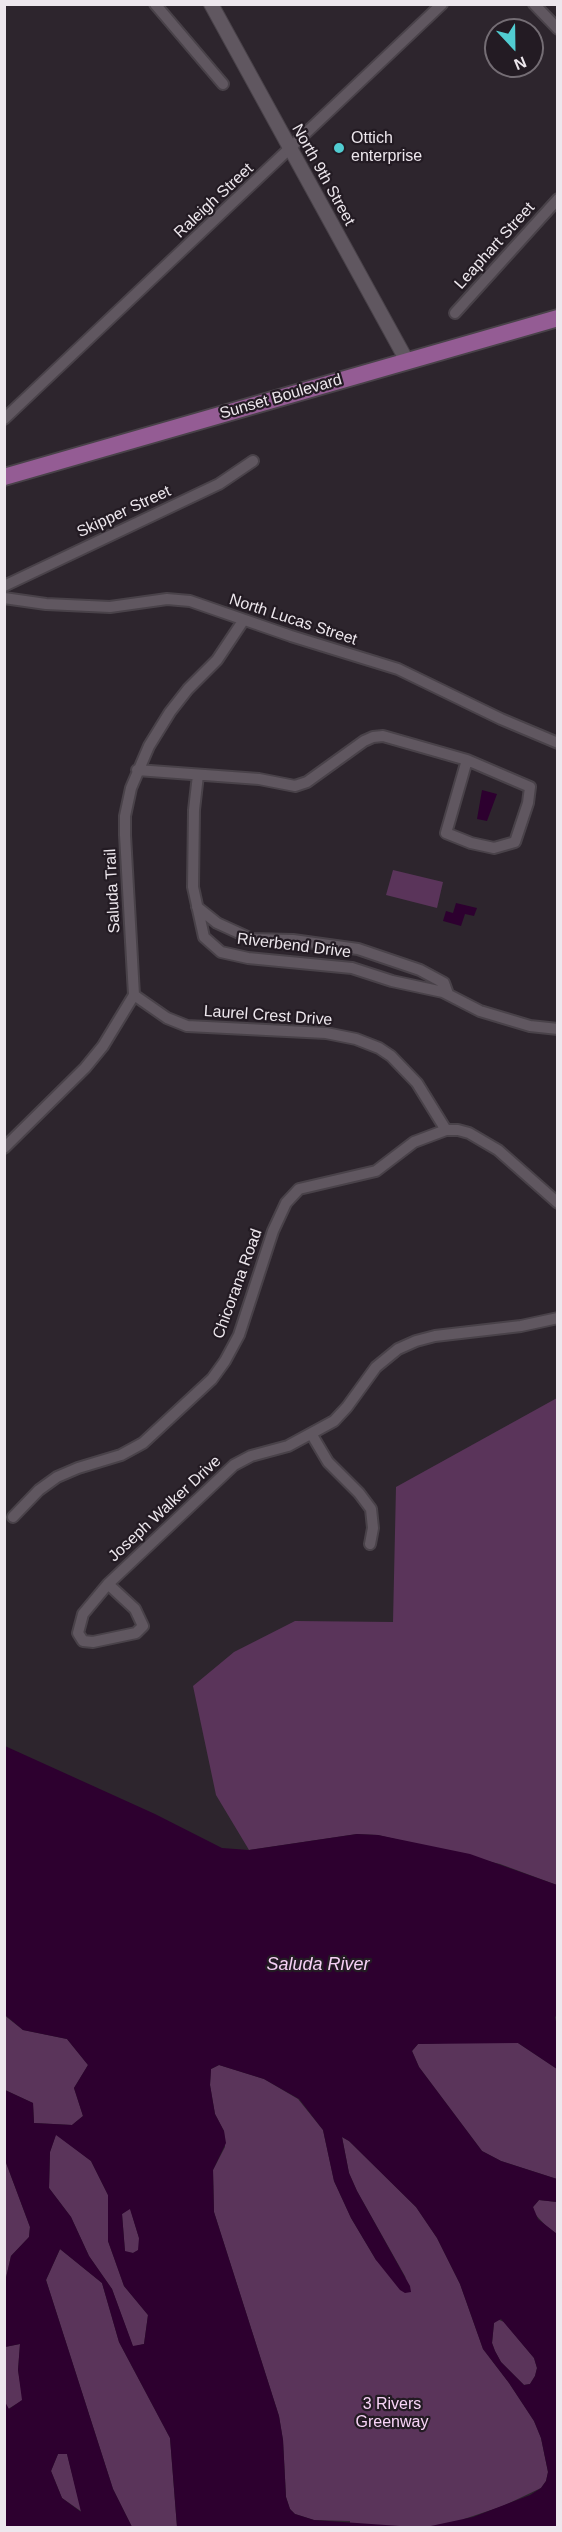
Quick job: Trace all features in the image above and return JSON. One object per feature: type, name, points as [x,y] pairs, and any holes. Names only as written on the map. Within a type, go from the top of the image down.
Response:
[{"type":"main road","name":"Sunset Boulevard","points":[[4,477],[558,318]]},
{"type":"street","points":[[155,4],[223,84]]},
{"type":"street","name":"North 9th Street","points":[[211,4],[406,361]]},
{"type":"street","name":"Raleigh Street","points":[[4,419],[442,4]]},
{"type":"street","points":[[534,4],[558,29]]},
{"type":"street","name":"Leaphart Street","points":[[455,313],[558,199]]},
{"type":"street","name":"Skipper Street","points":[[4,586],[219,484],[253,461]]},
{"type":"street","name":"North Lucas Street","points":[[4,598],[46,604],[110,607],[177,599],[201,604],[243,621],[398,669],[501,719],[558,743]]},
{"type":"street","name":"Saluda Trail","points":[[134,995],[125,816],[131,788],[137,770],[170,712],[188,689],[217,660],[243,621]]},
{"type":"street","points":[[137,770],[259,779],[295,786],[307,782],[355,747],[373,737],[394,738],[467,760],[530,787],[528,803],[515,842],[494,848],[471,843],[446,833],[467,760]]},
{"type":"street","name":"Riverbend Drive","points":[[198,775],[194,810],[193,876],[197,907],[204,937],[221,952],[248,958],[342,966],[448,994],[490,1014],[530,1026],[558,1029]]},
{"type":"street","name":"Riverbend Drive","points":[[197,907],[217,923],[252,939],[293,940],[358,949],[420,970],[444,983],[448,994]]},
{"type":"street","points":[[4,1148],[85,1068],[103,1046],[134,995]]},
{"type":"street","name":"Laurel Crest Drive","points":[[134,995],[167,1018],[187,1026],[326,1033],[356,1039],[380,1048],[417,1083],[446,1130]]},
{"type":"street","points":[[446,1130],[469,1133],[498,1150],[558,1203]]},
{"type":"street","name":"Chicorana Road","points":[[13,1517],[39,1490],[57,1477],[121,1455],[143,1443],[212,1379],[239,1335],[273,1231],[286,1203],[299,1189],[376,1171],[414,1142],[446,1130]]},
{"type":"street","name":"Joseph Walker Drive","points":[[108,1584],[135,1609],[143,1626],[136,1633],[93,1642],[83,1641],[78,1633],[83,1614],[108,1584],[234,1465],[251,1456],[288,1446],[312,1435],[341,1414],[383,1360],[407,1344],[435,1336],[521,1326],[558,1318]]},
{"type":"street","points":[[312,1435],[328,1462],[371,1509],[373,1528],[370,1544]]},
{"type":"green space","points":[[393,870],[443,882],[437,908],[386,895]]},
{"type":"green space","points":[[557,1398],[557,1885],[500,1864],[378,1835],[357,1834],[249,1850],[216,1795],[193,1686],[234,1652],[295,1621],[393,1622],[396,1487]]},
{"type":"green space","points":[[4,2015],[23,2030],[67,2039],[88,2065],[74,2088],[83,2116],[72,2125],[34,2123],[33,2103],[5,2090]]},
{"type":"green space","points":[[518,2043],[557,2069],[557,2179],[501,2161],[482,2151],[419,2067],[412,2051],[418,2044]]},
{"type":"green space","name":"3 Rivers Greenway","points":[[219,2065],[264,2079],[298,2099],[323,2130],[334,2181],[351,2218],[376,2260],[406,2278],[357,2191],[349,2173],[342,2137],[349,2141],[416,2207],[437,2238],[460,2284],[483,2349],[534,2421],[541,2438],[548,2472],[541,2488],[503,2506],[464,2519],[465,2527],[350,2527],[350,2521],[314,2520],[295,2514],[290,2509],[286,2497],[283,2440],[279,2416],[214,2212],[213,2170],[225,2147],[224,2131],[215,2114],[210,2085],[211,2069]]},
{"type":"green space","points":[[56,2134],[91,2161],[108,2195],[108,2241],[124,2286],[148,2315],[144,2344],[133,2347],[112,2289],[89,2256],[71,2217],[49,2188],[50,2152]]},
{"type":"green space","points":[[5,2160],[30,2227],[29,2237],[11,2256],[5,2282]]},
{"type":"green space","points":[[539,2200],[557,2202],[557,2234],[534,2213],[533,2207]]},
{"type":"green space","points":[[130,2208],[139,2238],[139,2250],[133,2253],[125,2252],[122,2214]]},
{"type":"green space","points":[[60,2249],[102,2283],[119,2342],[170,2438],[177,2527],[132,2527],[113,2489],[46,2280]]},
{"type":"green space","points":[[497,2319],[504,2322],[534,2358],[537,2368],[530,2384],[524,2385],[501,2362],[495,2351],[492,2343],[494,2323]]},
{"type":"green space","points":[[20,2344],[18,2370],[23,2400],[8,2409],[5,2402],[5,2347]]},
{"type":"green space","points":[[58,2454],[67,2454],[82,2512],[62,2498],[51,2471]]},
{"type":"water","points":[[482,790],[497,794],[487,821],[477,819]]},
{"type":"water","points":[[456,903],[477,908],[474,916],[465,914],[461,926],[443,921],[446,911],[453,913]]},
{"type":"water","name":"Saluda River","points":[[5,1746],[155,1814],[222,1848],[249,1850],[357,1834],[378,1835],[470,1854],[557,1885],[558,2014],[555,2017],[557,2069],[518,2043],[418,2044],[412,2051],[419,2067],[482,2151],[501,2161],[557,2179],[557,2202],[539,2200],[533,2207],[538,2219],[557,2234],[557,2527],[426,2527],[473,2517],[530,2495],[541,2488],[548,2472],[541,2438],[534,2421],[483,2349],[460,2284],[437,2238],[416,2207],[349,2141],[342,2137],[349,2173],[357,2191],[410,2286],[411,2292],[405,2293],[376,2260],[351,2218],[334,2181],[323,2130],[299,2099],[264,2079],[219,2065],[211,2069],[210,2085],[215,2114],[224,2131],[226,2143],[213,2170],[214,2212],[279,2416],[283,2440],[286,2497],[290,2509],[295,2514],[314,2520],[414,2527],[177,2527],[170,2438],[119,2342],[102,2283],[60,2249],[46,2280],[113,2489],[132,2527],[5,2527],[5,2402],[9,2409],[22,2400],[18,2370],[20,2344],[5,2347],[5,2282],[11,2256],[29,2237],[30,2227],[5,2160],[5,2090],[33,2103],[34,2123],[72,2125],[83,2116],[74,2088],[88,2065],[67,2039],[23,2030],[5,2015]],"holes":[[[56,2135],[91,2161],[108,2195],[108,2241],[124,2286],[148,2315],[144,2344],[133,2346],[112,2289],[89,2256],[71,2217],[49,2188],[50,2152]],[[130,2209],[139,2238],[138,2250],[133,2253],[125,2251],[122,2214]],[[501,2319],[534,2358],[537,2368],[530,2384],[524,2385],[501,2362],[492,2343],[494,2323]],[[58,2454],[67,2454],[81,2512],[62,2498],[51,2471]]]},
{"type":"place","name":"Ottich enterprise","points":[[339,148]]}]
